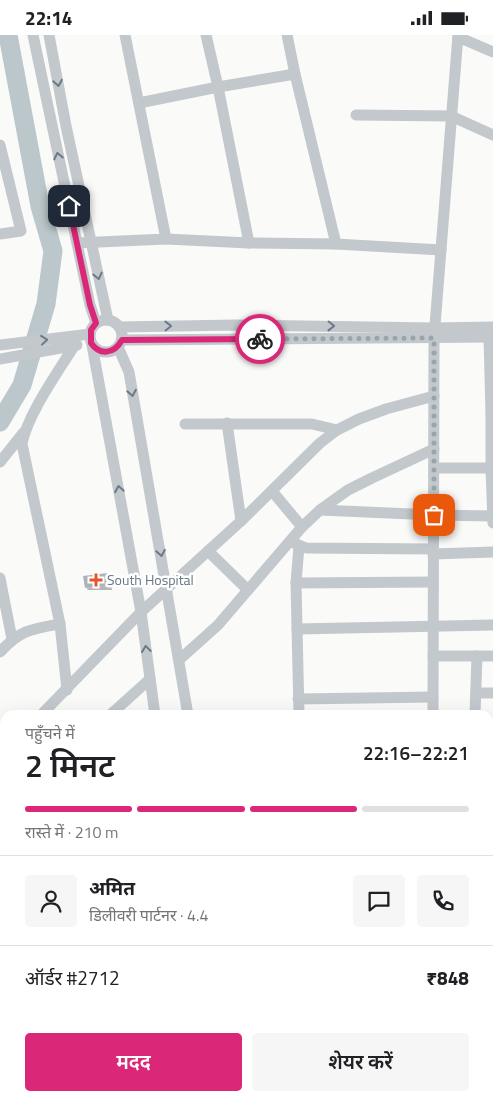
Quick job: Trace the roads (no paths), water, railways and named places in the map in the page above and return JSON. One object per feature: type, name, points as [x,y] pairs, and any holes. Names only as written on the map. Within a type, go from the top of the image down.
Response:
[{"type":"street","points":[[33,35],[90,305],[102,321]]},
{"type":"street","points":[[50,35],[90,242],[102,321]]},
{"type":"street","points":[[125,35],[166,239]]},
{"type":"street","points":[[206,35],[248,243]]},
{"type":"street","points":[[287,35],[336,244]]},
{"type":"street","points":[[433,710],[435,333],[458,36],[493,52]]},
{"type":"street","points":[[139,103],[295,74]]},
{"type":"street","points":[[356,115],[451,117],[493,135]]},
{"type":"street","points":[[0,145],[4,175],[21,231],[0,234]]},
{"type":"street","points":[[77,243],[166,239],[248,243],[336,244],[441,250]]},
{"type":"street","points":[[154,710],[141,612],[91,341],[91,330],[102,321],[114,322],[122,333],[120,344],[128,372],[187,710]]},
{"type":"street","points":[[119,327],[235,325],[492,334],[492,518],[320,510]]},
{"type":"street","points":[[91,341],[98,350],[105,352],[112,351],[120,344],[435,333]]},
{"type":"street","points":[[91,341],[62,343],[23,342],[3,345],[0,358],[25,356],[62,343],[74,346],[91,341]]},
{"type":"street","points":[[0,462],[24,431],[74,346]]},
{"type":"street","points":[[46,710],[141,612],[241,521],[320,443],[337,430],[359,419],[386,409],[434,396]]},
{"type":"street","points":[[186,423],[312,424],[337,430]]},
{"type":"street","points":[[227,423],[241,521]]},
{"type":"street","points":[[24,431],[22,444],[60,624],[67,690]]},
{"type":"street","points":[[179,660],[218,625],[248,590],[294,544],[302,527],[320,510],[348,491],[372,478],[434,449]]},
{"type":"street","points":[[434,468],[491,468]]},
{"type":"street","points":[[272,491],[302,527]]},
{"type":"street","points":[[294,544],[318,549],[493,552]]},
{"type":"street","points":[[294,544],[298,710]]},
{"type":"street","points":[[208,551],[248,590]]},
{"type":"street","points":[[0,578],[12,639]]},
{"type":"street","points":[[296,583],[433,582]]},
{"type":"street","points":[[0,652],[12,639],[22,633],[60,624]]},
{"type":"street","points":[[297,629],[493,625]]},
{"type":"street","points":[[433,656],[493,656]]},
{"type":"street","points":[[475,710],[477,656]]},
{"type":"street","points":[[116,710],[150,679]]},
{"type":"street","points":[[476,693],[493,693]]},
{"type":"street","points":[[298,699],[433,697]]},
{"type":"street","points":[[0,965],[0,995]]},
{"type":"waterway","points":[[0,422],[22,385],[46,304],[53,251],[40,206],[8,35]]},
{"type":"place","name":"South Hospital","points":[[96,580]]}]
